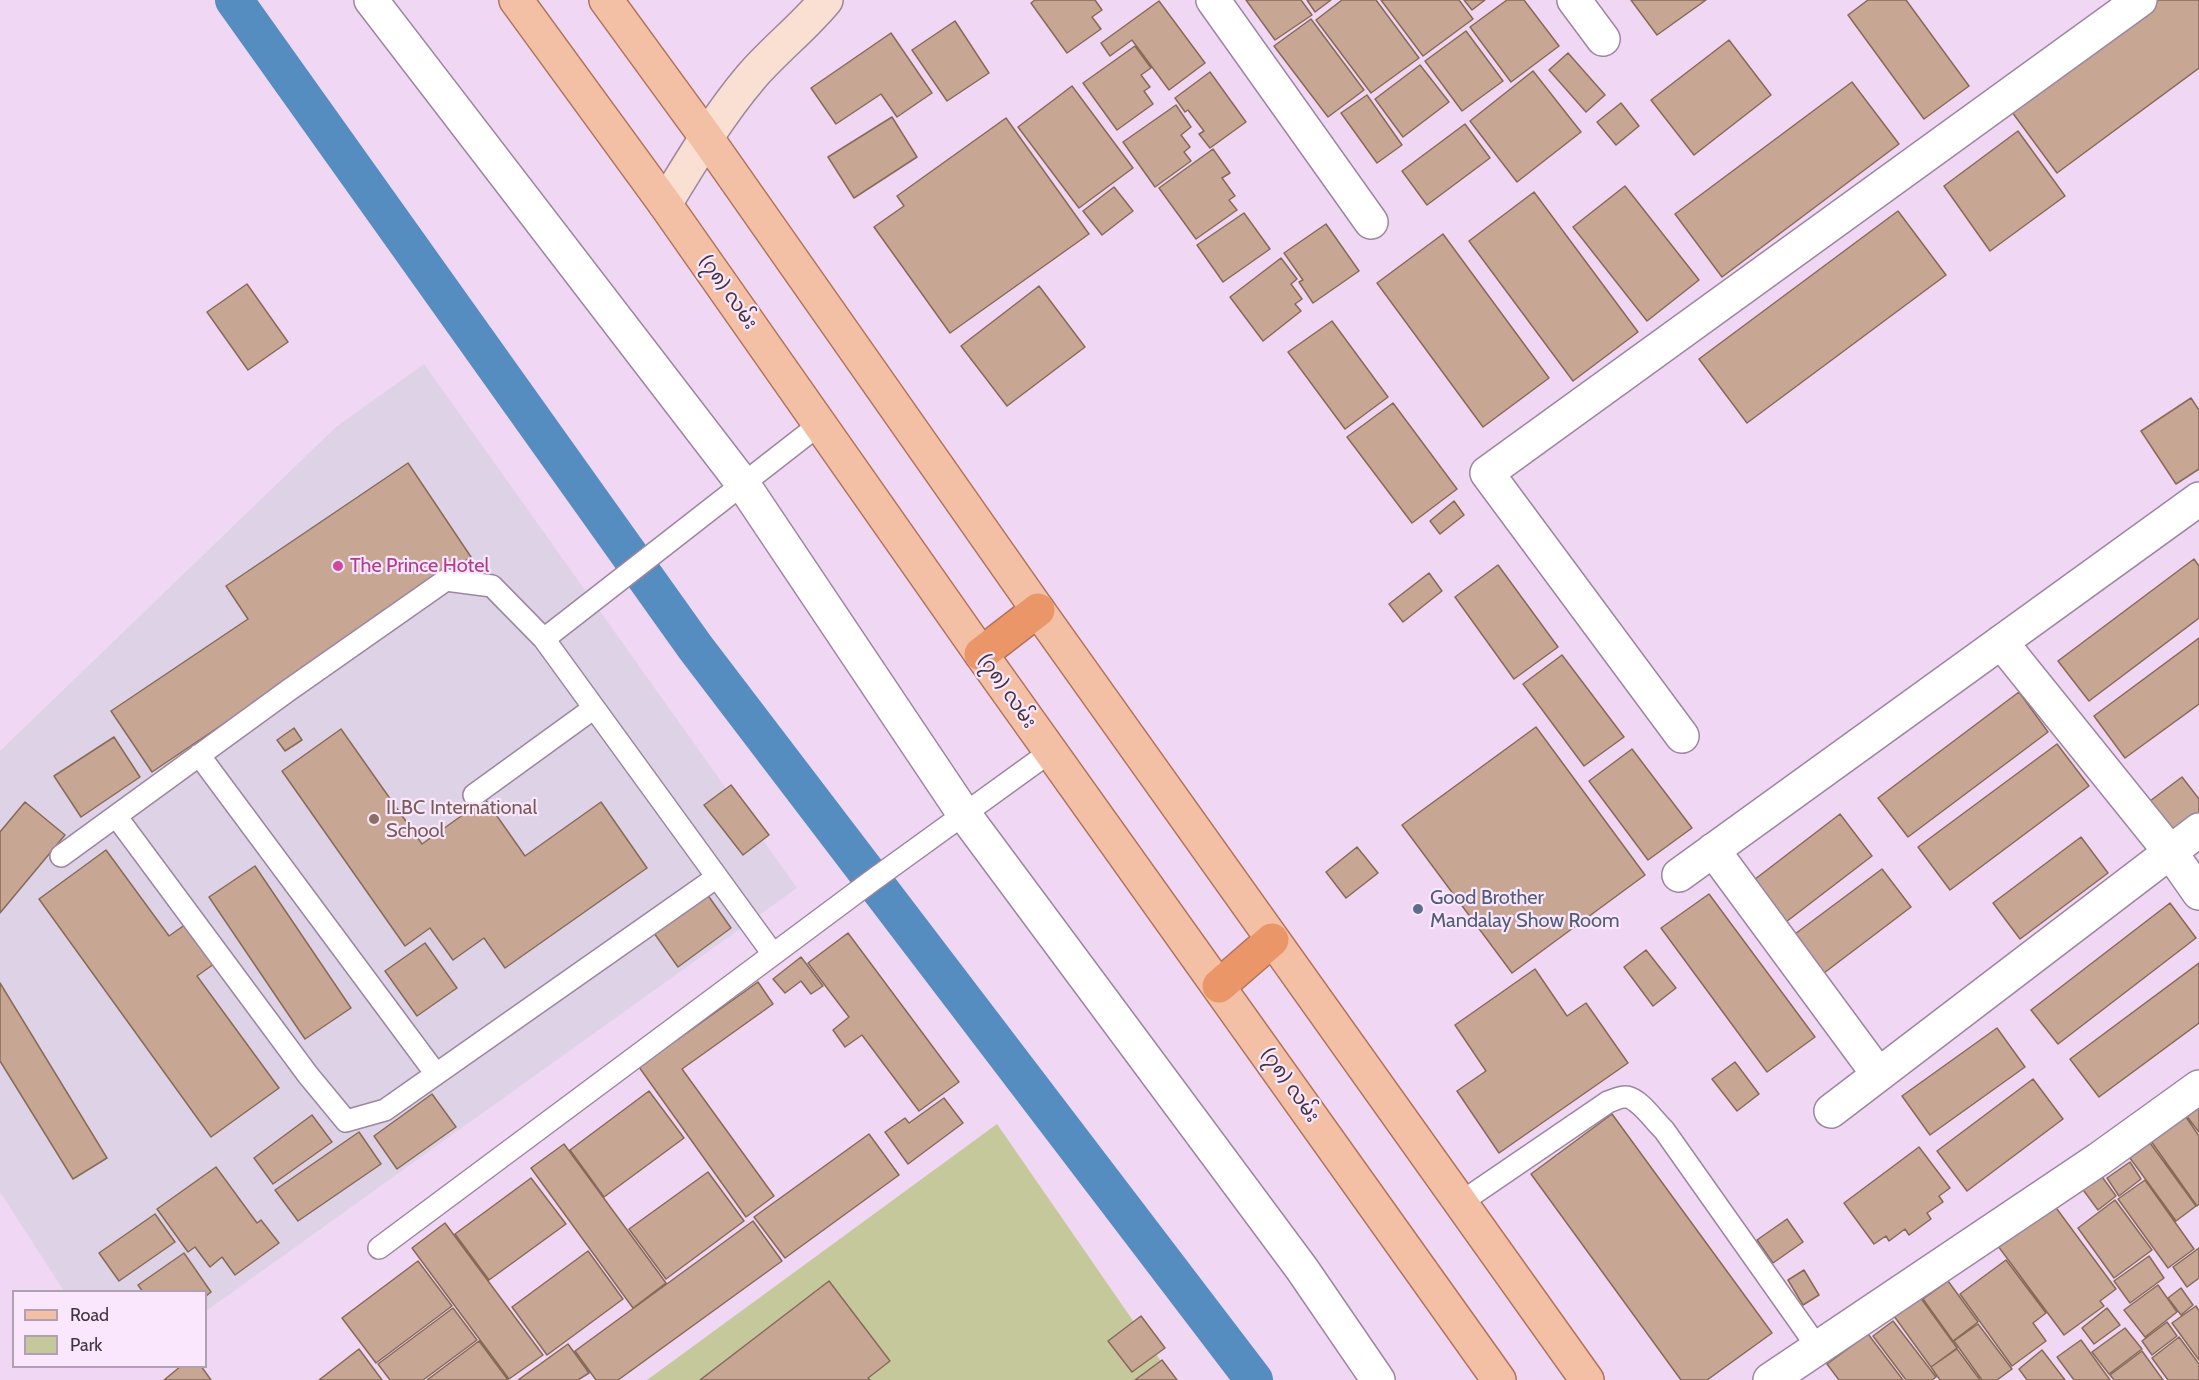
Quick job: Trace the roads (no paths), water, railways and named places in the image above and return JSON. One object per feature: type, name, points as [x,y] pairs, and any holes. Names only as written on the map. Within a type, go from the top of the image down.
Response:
[{"type":"highway","points":[[981,654],[1038,610]]},
{"type":"highway","points":[[1219,986],[1272,940]]},
{"type":"main road","name":"(၇၈) လမ်း","points":[[516,0],[665,204],[1050,752],[1499,1380]]},
{"type":"main road","points":[[606,0],[706,137],[1038,610],[1587,1380]]},
{"type":"street","points":[[371,0],[743,484],[964,814],[1302,1269],[1378,1380]]},
{"type":"street","points":[[1213,0],[1371,222]]},
{"type":"street","points":[[1574,0],[1604,39]]},
{"type":"street","points":[[1682,736],[1487,473],[2140,0]]},
{"type":"street","points":[[665,204],[706,137],[751,76],[815,5]]},
{"type":"street","points":[[1679,875],[2199,499]]},
{"type":"street","points":[[2001,642],[2170,853],[2199,893]]},
{"type":"street","points":[[1831,1111],[2199,830]]},
{"type":"street","points":[[1713,850],[1878,1074]]},
{"type":"street","points":[[1770,1380],[2099,1159],[2199,1087]]},
{"type":"lane","points":[[544,639],[820,424]]},
{"type":"lane","points":[[61,855],[446,580],[492,586],[544,639],[773,954]]},
{"type":"lane","points":[[474,795],[594,708]]},
{"type":"lane","points":[[379,1248],[773,954],[1050,752]]},
{"type":"lane","points":[[199,755],[436,1074]]},
{"type":"lane","points":[[116,816],[308,1075],[346,1121],[385,1110],[717,877]]},
{"type":"lane","points":[[1460,1203],[1608,1102],[1620,1097],[1629,1097],[1664,1130],[1818,1348]]},
{"type":"waterway","points":[[234,0],[695,647],[1254,1380]]},
{"type":"place","name":"The Prince Hotel","points":[[338,566]]},
{"type":"place","name":"ILBC International School","points":[[374,819]]},
{"type":"place","name":"Good Brother Mandalay Show Room","points":[[1418,909]]}]
